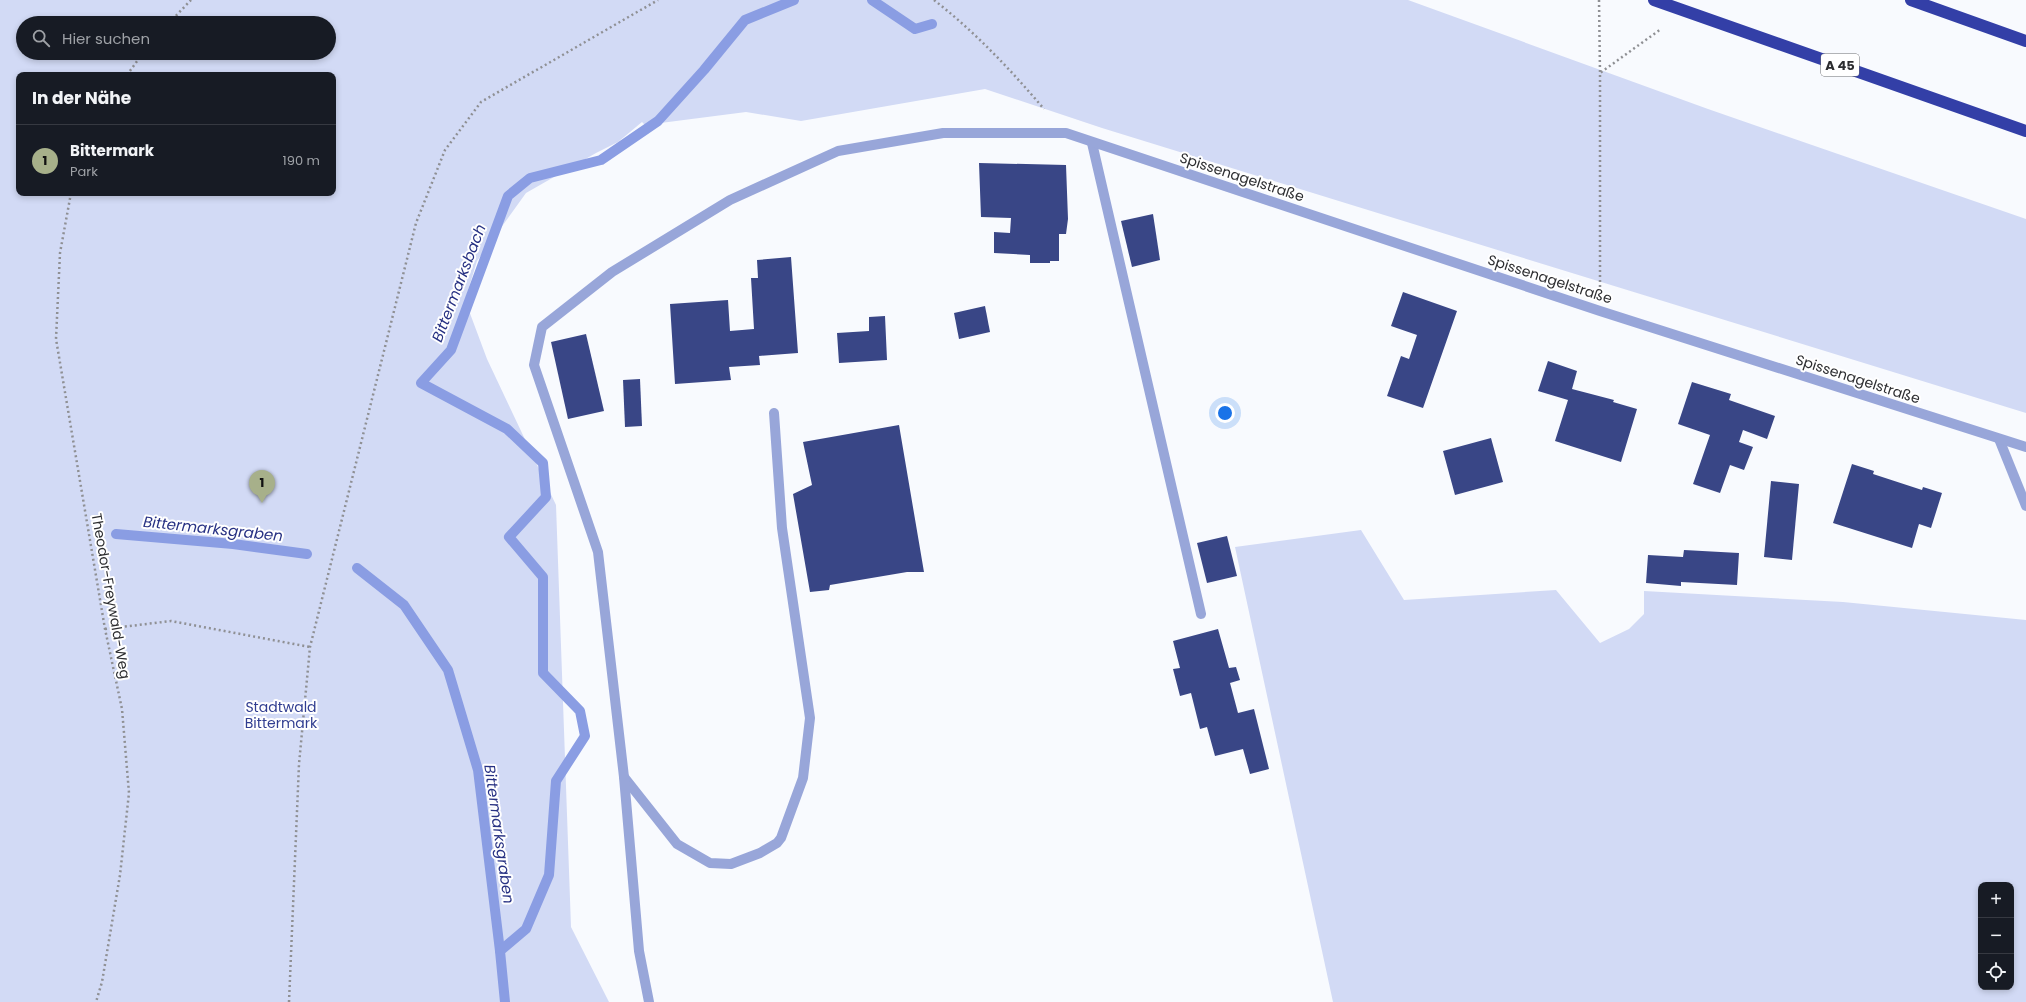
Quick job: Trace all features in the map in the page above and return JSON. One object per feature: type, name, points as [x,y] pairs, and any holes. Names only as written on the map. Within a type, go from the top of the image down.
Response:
[{"type":"highway","name":"A 45","points":[[1654,0],[2026,130]]},
{"type":"highway","points":[[1911,0],[2026,41]]},
{"type":"street","points":[[649,1002],[639,951],[624,778],[598,552],[534,365],[542,327],[612,272],[730,200],[838,151],[943,133],[1066,133]]},
{"type":"street","name":"Spissenagelstraße","points":[[1066,133],[1092,143],[1600,311],[2026,448]]},
{"type":"street","points":[[1092,143],[1201,614]]},
{"type":"street","points":[[624,778],[676,844],[710,863],[731,864],[760,853],[777,843],[781,838],[803,778],[810,718],[782,528],[774,413]]},
{"type":"street","points":[[2000,439],[2026,506]]},
{"type":"path","points":[[176,16],[191,0]]},
{"type":"path","points":[[288,1002],[300,764],[310,647],[416,223],[445,150],[481,102],[658,0]]},
{"type":"path","points":[[934,0],[964,24],[1004,62],[1066,133]]},
{"type":"path","points":[[1599,0],[1600,311]]},
{"type":"path","points":[[1600,73],[1662,27]]},
{"type":"path","points":[[129,72],[138,60]]},
{"type":"path","name":"Theodor-Freywald-Weg","points":[[70,196],[60,253],[56,339],[105,629],[122,709],[129,793],[120,875],[102,982],[96,1002]]},
{"type":"path","points":[[105,629],[171,621],[310,647]]},
{"type":"green space","name":"Stadtwald Bittermark","points":[[0,0],[1408,0],[1708,109],[2026,219],[2026,413],[1102,128],[985,89],[801,121],[746,112],[645,125],[642,122],[618,142],[526,193],[477,261],[465,300],[487,359],[556,505],[571,927],[609,1002],[0,1002]]},
{"type":"green space","points":[[1361,530],[1404,600],[1556,590],[1600,643],[1629,629],[1644,614],[1644,591],[1843,602],[2026,620],[2026,1002],[1333,1002],[1235,547]]},
{"type":"building","points":[[979,163],[1066,165],[1068,219],[1066,234],[1059,234],[1059,261],[1050,261],[1050,263],[1030,263],[1030,255],[994,253],[994,232],[1010,233],[1011,218],[981,217]]},
{"type":"building","points":[[1153,214],[1160,260],[1132,267],[1121,221]]},
{"type":"building","points":[[791,257],[798,353],[759,356],[760,365],[729,367],[731,380],[675,384],[670,304],[728,300],[730,331],[754,329],[751,278],[758,278],[757,260]]},
{"type":"building","points":[[1403,292],[1457,311],[1423,408],[1387,396],[1401,356],[1409,359],[1417,335],[1391,326]]},
{"type":"building","points":[[985,306],[990,332],[959,339],[954,313]]},
{"type":"building","points":[[885,316],[887,360],[839,363],[837,333],[869,331],[869,317]]},
{"type":"building","points":[[586,334],[604,411],[568,419],[551,342]]},
{"type":"building","points":[[1548,361],[1577,371],[1572,389],[1614,400],[1613,402],[1637,409],[1621,462],[1555,441],[1568,400],[1538,391]]},
{"type":"building","points":[[640,379],[642,426],[625,427],[623,380]]},
{"type":"building","points":[[1692,382],[1731,394],[1729,400],[1775,416],[1767,439],[1743,430],[1739,442],[1753,447],[1744,470],[1730,465],[1720,493],[1693,484],[1710,435],[1678,424]]},
{"type":"building","points":[[899,425],[924,572],[907,572],[830,585],[829,590],[810,592],[793,494],[812,485],[803,442]]},
{"type":"building","points":[[1491,438],[1503,482],[1455,495],[1443,451]]},
{"type":"building","points":[[1852,464],[1874,471],[1873,474],[1922,490],[1923,487],[1942,493],[1931,528],[1919,524],[1912,548],[1833,523]]},
{"type":"building","points":[[1771,481],[1799,484],[1792,560],[1764,557]]},
{"type":"building","points":[[1227,536],[1237,576],[1207,583],[1197,543]]},
{"type":"building","points":[[1684,550],[1739,553],[1737,585],[1681,582],[1681,586],[1646,583],[1648,555],[1683,557]]},
{"type":"building","points":[[1218,629],[1229,668],[1236,667],[1240,680],[1230,683],[1238,713],[1254,709],[1269,769],[1250,774],[1243,749],[1215,756],[1207,727],[1200,729],[1191,693],[1180,696],[1173,669],[1180,668],[1173,641]]},
{"type":"waterway","name":"Bittermarksbach","points":[[505,1002],[500,951],[526,929],[549,875],[556,781],[585,736],[580,711],[543,673],[543,577],[509,537],[546,497],[543,463],[507,429],[421,383],[451,350],[508,196],[530,178],[601,160],[658,121],[704,70],[745,20],[794,0]]},
{"type":"waterway","name":"Bittermarksbach","points":[[872,0],[915,29],[932,24]]},
{"type":"waterway","name":"Bittermarksgraben","points":[[116,534],[233,544],[307,554]]},
{"type":"waterway","name":"Bittermarksgraben","points":[[357,568],[404,605],[448,670],[478,770],[500,951]]},
{"type":"place","name":"Bittermark","points":[[262,503]]}]
